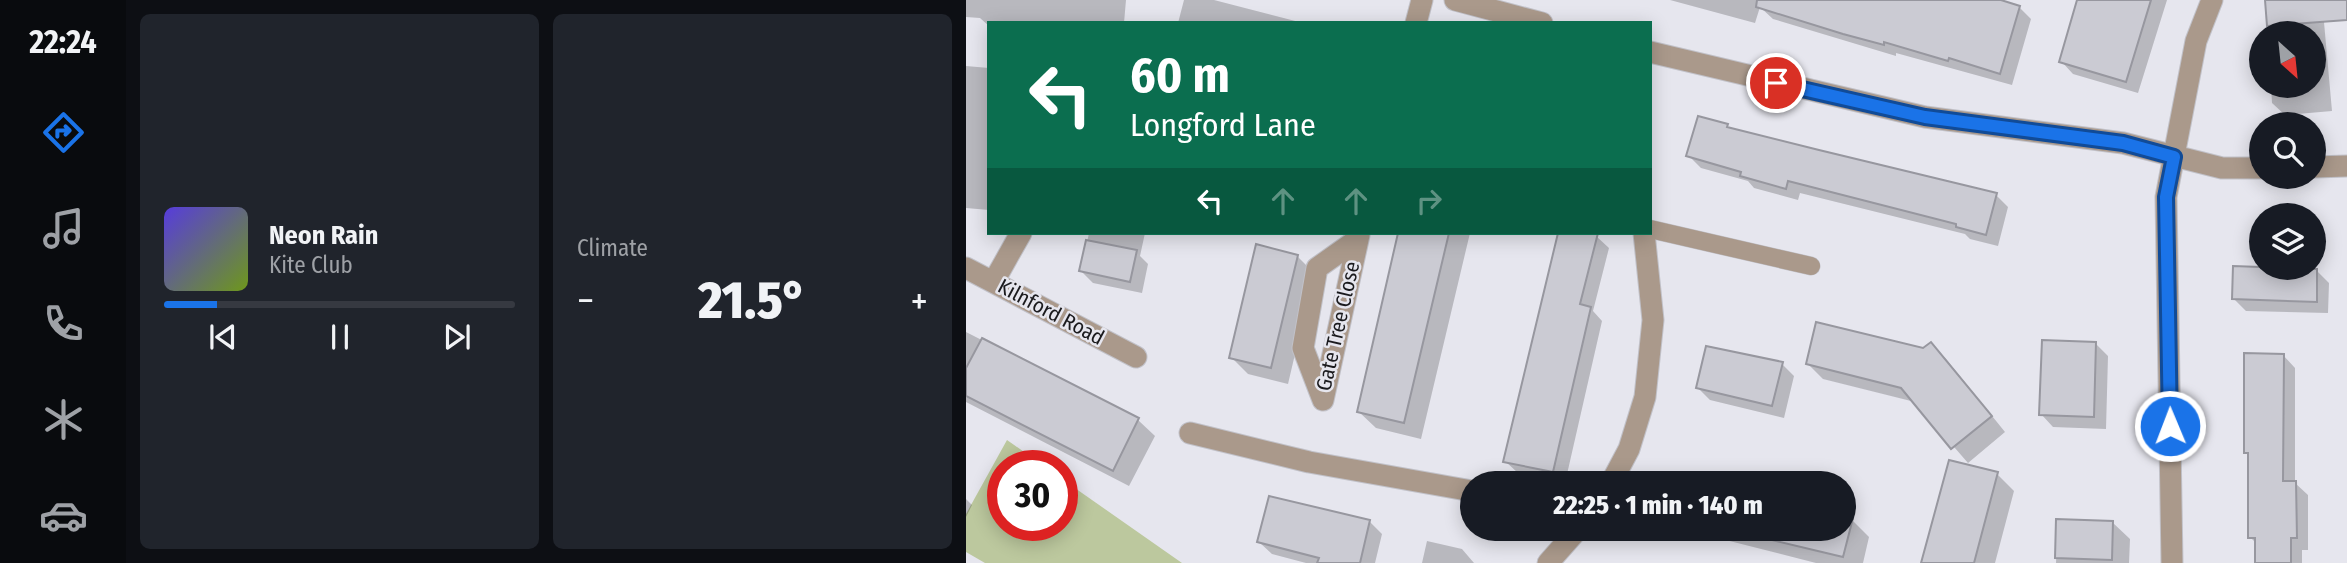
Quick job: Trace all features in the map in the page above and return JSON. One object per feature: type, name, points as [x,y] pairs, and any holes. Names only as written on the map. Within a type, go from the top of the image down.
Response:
[{"type":"street","points":[[1417,21],[1422,0]]},
{"type":"street","points":[[1455,0],[1534,21]]},
{"type":"street","points":[[2172,563],[2166,197],[2196,41],[2211,0]]},
{"type":"street","points":[[1652,55],[1925,117],[2123,143],[2222,169],[2249,168]]},
{"type":"street","points":[[2326,167],[2347,166]]},
{"type":"street","points":[[993,281],[1020,235]]},
{"type":"street","points":[[1618,471],[1629,450],[1646,397],[1653,320],[1644,235]]},
{"type":"street","name":"Gate Tree Close","points":[[1359,236],[1338,333],[1323,400],[1303,348],[1317,268],[1359,236]]},
{"type":"street","name":"Kilnford Road","points":[[966,268],[1136,357]]},
{"type":"street","points":[[1190,432],[1309,462],[1460,489]]},
{"type":"street","points":[[1548,563],[1567,541]]},
{"type":"lane","points":[[1652,229],[1811,266]]},
{"type":"green space","points":[[1007,440],[1021,450],[1001,450]]},
{"type":"green space","points":[[987,476],[987,541],[1078,541],[1078,490],[1182,563],[985,563],[966,552],[966,514]]},
{"type":"building","points":[[1757,0],[2001,0],[2020,6],[2000,74],[1949,58],[1948,61],[1884,42],[1884,45],[1843,34],[1756,7]]},
{"type":"building","points":[[2077,0],[2151,0],[2126,82],[2059,62]]},
{"type":"building","points":[[2265,0],[2347,0],[2347,20],[2267,21]]},
{"type":"building","points":[[1698,116],[1728,124],[1727,127],[1997,193],[1986,235],[1956,227],[1956,224],[1788,181],[1786,189],[1686,156]]},
{"type":"building","points":[[1398,235],[1449,235],[1404,423],[1357,412]]},
{"type":"building","points":[[1558,235],[1597,235],[1580,304],[1591,307],[1553,471],[1503,462]]},
{"type":"building","points":[[1086,240],[1137,250],[1130,282],[1079,271]]},
{"type":"building","points":[[1256,244],[1298,255],[1271,368],[1229,358]]},
{"type":"building","points":[[2233,266],[2249,267],[2249,280],[2317,280],[2317,302],[2232,299]]},
{"type":"building","points":[[1816,322],[1923,348],[1931,342],[1992,416],[1951,449],[1901,388],[1806,364]]},
{"type":"building","points":[[982,338],[1139,418],[1113,471],[1078,453],[1078,450],[1072,450],[966,396],[966,368]]},
{"type":"building","points":[[2042,340],[2096,342],[2094,417],[2039,415]]},
{"type":"building","points":[[1706,346],[1783,362],[1772,406],[1696,388]]},
{"type":"building","points":[[2244,353],[2284,354],[2283,481],[2296,481],[2297,538],[2291,538],[2291,563],[2255,563],[2255,538],[2248,538],[2248,453],[2244,453]]},
{"type":"building","points":[[1949,460],[1998,472],[1974,563],[1921,563]]},
{"type":"building","points":[[1269,496],[1370,520],[1360,563],[1317,563],[1319,558],[1257,542]]},
{"type":"building","points":[[2056,519],[2113,521],[2112,560],[2055,558]]},
{"type":"building","points":[[1776,541],[1847,541],[1843,557]]},
{"type":"route","points":[[1776,83],[1925,117],[2123,143],[2174,157],[2166,197],[2170,426]]}]
